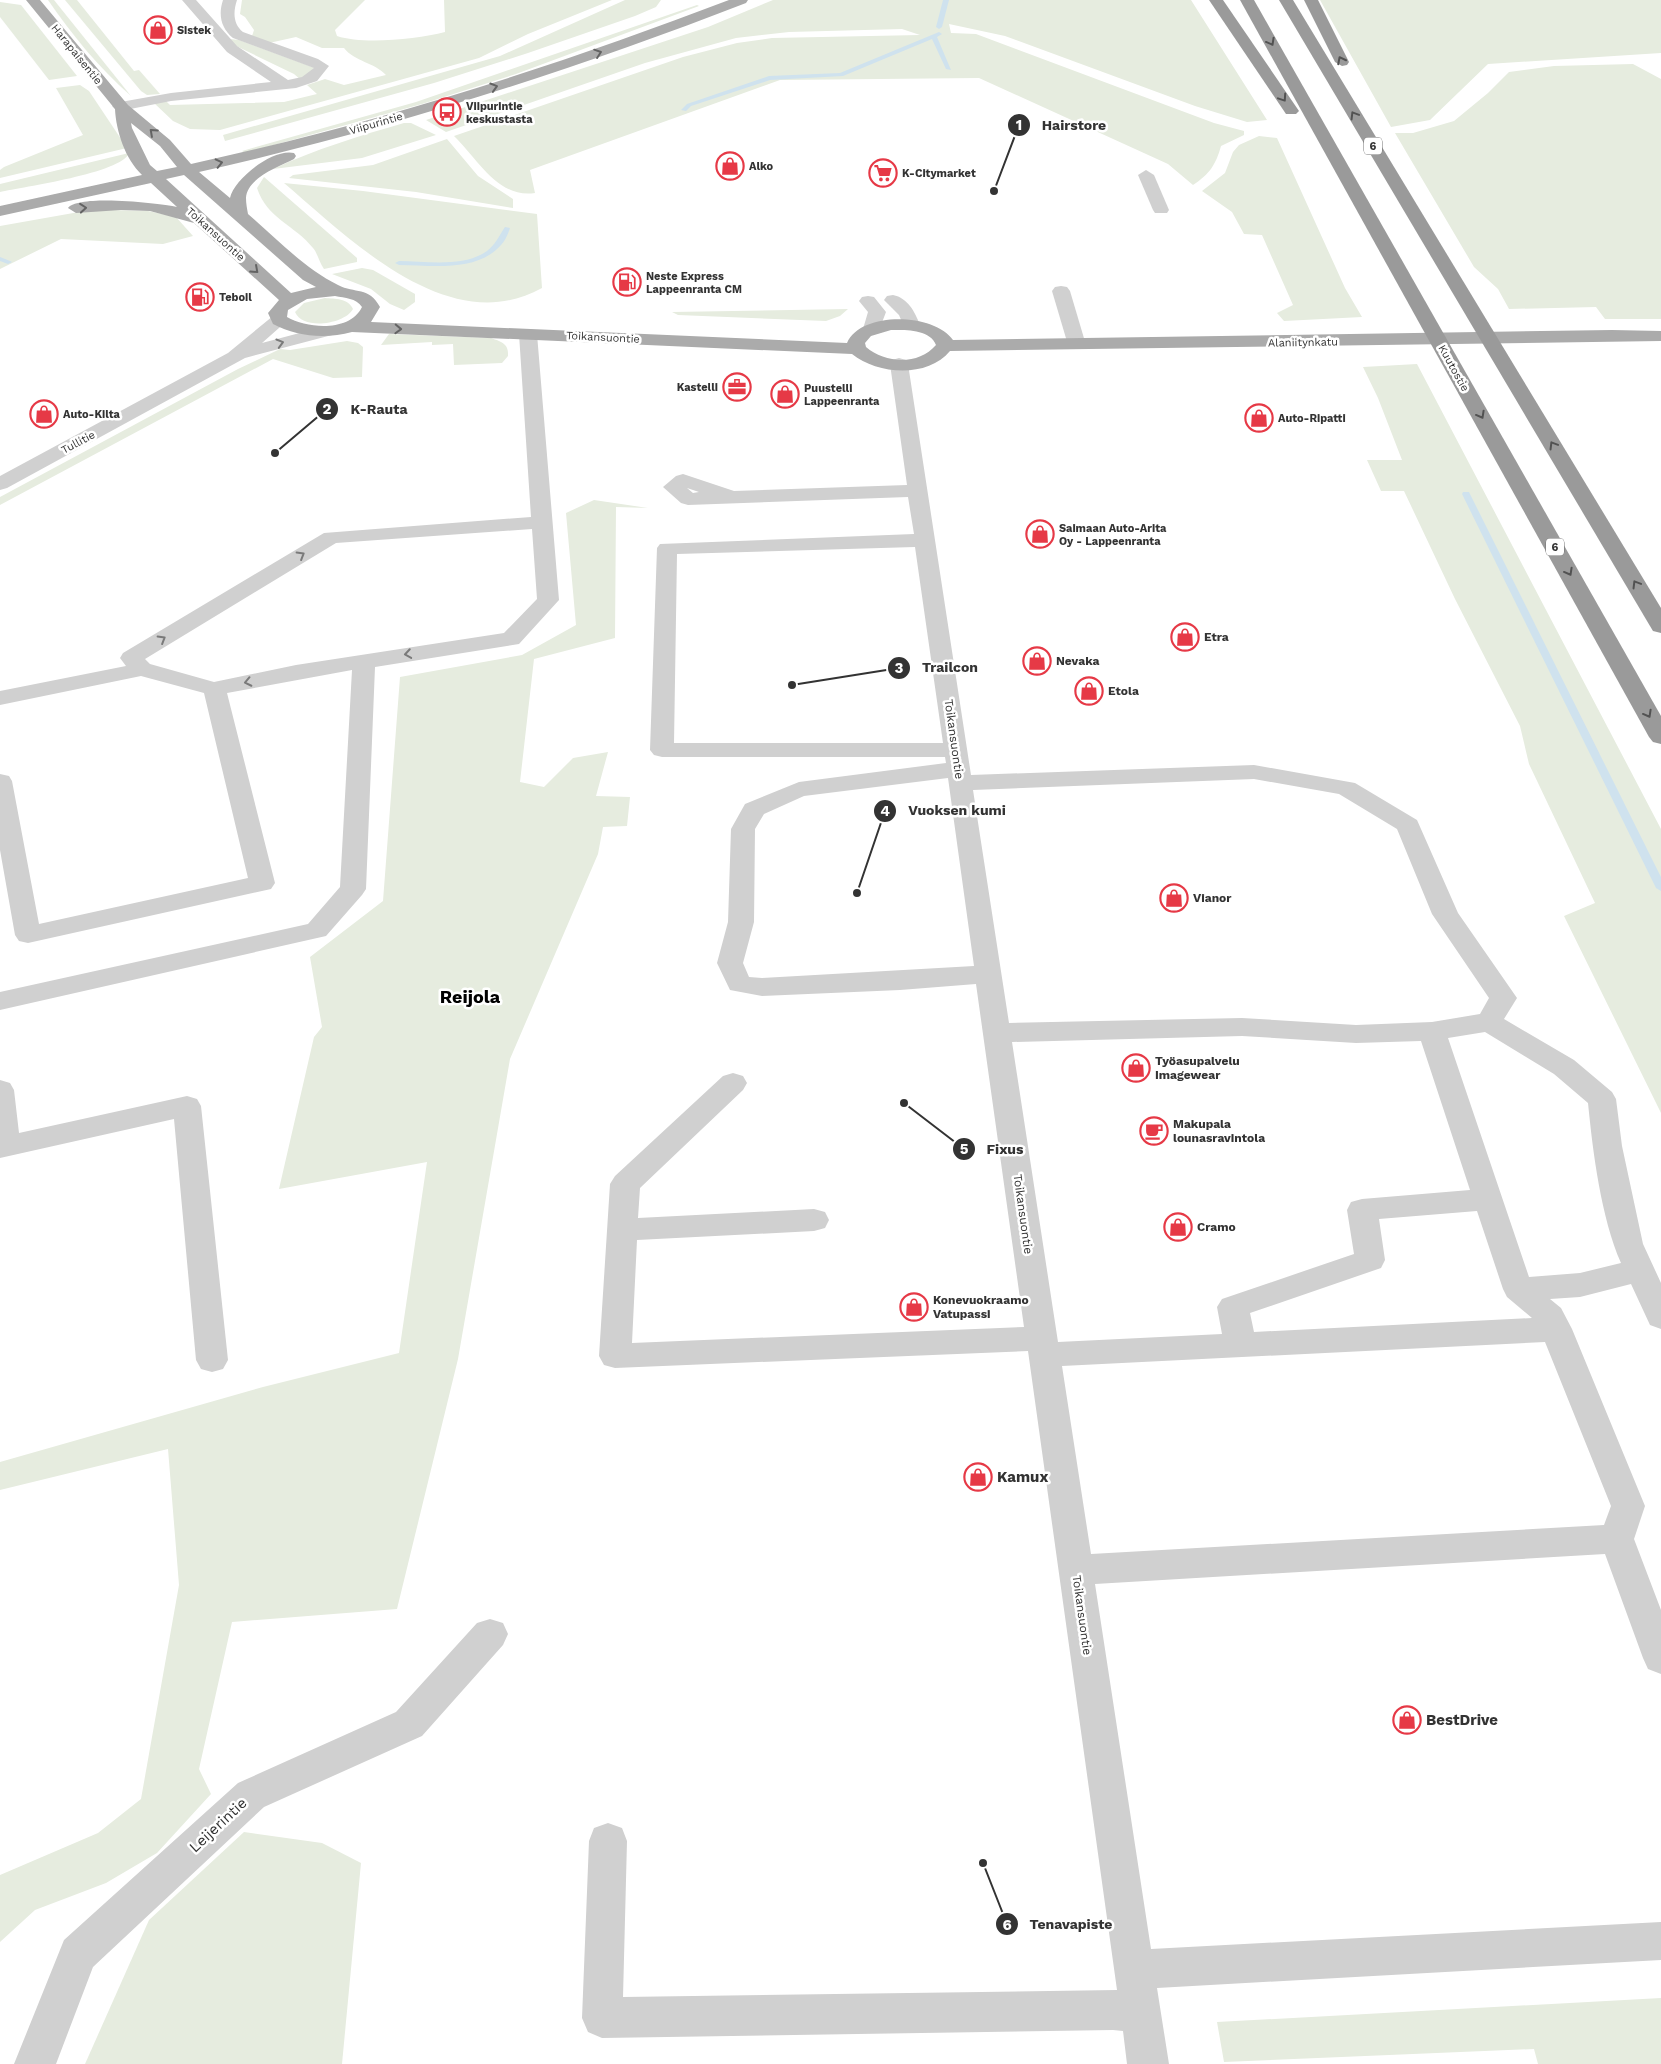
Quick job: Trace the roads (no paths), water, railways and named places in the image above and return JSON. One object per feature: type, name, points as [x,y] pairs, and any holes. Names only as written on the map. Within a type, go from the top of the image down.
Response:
[{"type":"highway","points":[[1216,0],[1403,277]]},
{"type":"highway","name":"Kuutostie","points":[[1247,0],[1661,737]]},
{"type":"highway","name":"6","points":[[1286,0],[1449,276],[1499,355],[1661,626]]},
{"type":"highway","points":[[1311,0],[1449,276]]},
{"type":"main road","name":"Harapaisentie","points":[[33,0],[121,107],[148,128],[183,164]]},
{"type":"main road","name":"Viipurintie","points":[[0,211],[183,164],[364,127],[662,31],[737,1]]},
{"type":"main road","points":[[121,107],[124,128],[149,172]]},
{"type":"main road","name":"Viipurintie","points":[[183,164],[345,116]]},
{"type":"main road","points":[[240,216],[238,196],[257,172],[289,155],[364,127]]},
{"type":"main road","points":[[183,164],[309,276],[335,291]]},
{"type":"main road","name":"Viipurintie","points":[[0,197],[149,172]]},
{"type":"main road","name":"Toikansuontie","points":[[149,172],[289,300]]},
{"type":"main road","points":[[0,218],[50,210],[134,206],[176,210],[204,223]]},
{"type":"main road","points":[[335,291],[360,296],[368,301],[371,307],[366,318],[349,326],[326,331],[296,329],[279,320],[277,313],[280,306],[289,300],[310,293],[335,291]]},
{"type":"main road","name":"Toikansuontie","points":[[371,307],[407,314],[435,316],[863,338]]},
{"type":"main road","points":[[890,325],[911,325],[932,331],[940,336],[945,346],[942,352],[930,359],[899,364],[868,358],[863,338],[890,325]]},
{"type":"main road","name":"Toikansuontie","points":[[349,326],[528,334],[863,338]]},
{"type":"main road","name":"Alaniitynkatu","points":[[945,346],[1602,335],[1661,336]]},
{"type":"street","points":[[189,0],[232,49],[285,85]]},
{"type":"street","points":[[121,107],[171,97],[285,85],[310,79],[319,74],[322,66],[307,58],[253,43],[233,31],[227,17],[230,0]]},
{"type":"street","points":[[1146,175],[1160,210]]},
{"type":"street","points":[[1061,291],[1076,345]]},
{"type":"street","points":[[893,300],[907,313],[911,325]]},
{"type":"street","points":[[863,338],[877,312],[868,301]]},
{"type":"street","name":"Tullitie","points":[[0,484],[235,357],[279,320]]},
{"type":"street","name":"Tullitie","points":[[235,357],[326,331]]},
{"type":"street","points":[[0,698],[142,669],[214,689],[296,672],[511,639],[548,600],[528,334]]},
{"type":"street","name":"Toikansuontie","points":[[899,364],[1148,2064]]},
{"type":"street","points":[[731,497],[917,491]]},
{"type":"street","points":[[142,669],[131,658],[331,537],[542,522]]},
{"type":"street","points":[[925,540],[667,548],[662,750],[958,767],[1254,772],[1346,788],[1408,825],[1445,914],[1503,998],[1489,1022]]},
{"type":"street","points":[[0,1001],[317,930],[353,889],[364,661]]},
{"type":"street","points":[[0,781],[28,935],[262,883],[214,689]]},
{"type":"street","points":[[958,767],[799,789],[754,809],[743,829],[740,922],[730,963],[739,984],[762,987],[900,981],[988,974]]},
{"type":"street","points":[[997,1034],[1242,1027],[1356,1034],[1432,1031],[1489,1022],[1564,1067],[1602,1099],[1607,1146],[1628,1244],[1661,1317]]},
{"type":"street","points":[[1432,1031],[1518,1289],[1550,1316],[1628,1506],[1617,1539],[1661,1658]]},
{"type":"street","points":[[733,1083],[625,1184],[615,1356],[1043,1346],[1240,1344],[1556,1329]]},
{"type":"street","points":[[0,1090],[3,1148],[187,1106],[212,1360]]},
{"type":"street","points":[[1240,1344],[1233,1308],[1370,1260],[1362,1210],[1488,1199]]},
{"type":"street","points":[[623,1230],[814,1220]]},
{"type":"street","points":[[1518,1289],[1580,1285],[1640,1270]]},
{"type":"street","points":[[1075,1570],[1617,1539]]},
{"type":"street","name":"Leijerintie","points":[[35,2064],[78,1954],[250,1795],[409,1724],[490,1634]]},
{"type":"street","points":[[608,1841],[602,2018],[1113,2010],[1140,2013]]},
{"type":"street","points":[[1134,1970],[1661,1941]]},
{"type":"waterway","points":[[939,27],[946,0]]},
{"type":"waterway","points":[[684,110],[689,105],[769,78],[841,75],[939,34]]},
{"type":"waterway","points":[[934,37],[949,69]]},
{"type":"waterway","points":[[399,263],[446,263],[476,259],[489,253],[499,243],[507,228]]},
{"type":"waterway","points":[[0,259],[8,262]]},
{"type":"waterway","points":[[1466,494],[1661,888]]},
{"type":"place","name":"Sistek","points":[[158,30]]},
{"type":"place","name":"Viipurintie keskustasta","points":[[447,112]]},
{"type":"place","name":"Alko","points":[[730,166]]},
{"type":"place","name":"K-Citymarket","points":[[883,173]]},
{"type":"place","name":"Hairstore","points":[[994,191]]},
{"type":"place","name":"Neste Express Lappeenranta CM","points":[[627,282]]},
{"type":"place","name":"Teboil","points":[[200,297]]},
{"type":"place","name":"Kastelli","points":[[737,387]]},
{"type":"place","name":"Puustelli Lappeenranta","points":[[785,394]]},
{"type":"place","name":"Auto-Kilta","points":[[44,414]]},
{"type":"place","name":"Auto-Ripatti","points":[[1259,418]]},
{"type":"place","name":"K-Rauta","points":[[275,453]]},
{"type":"place","name":"Saimaan Auto-Arita Oy - Lappeenranta","points":[[1040,534]]},
{"type":"place","name":"Etra","points":[[1185,637]]},
{"type":"place","name":"Nevaka","points":[[1037,661]]},
{"type":"place","name":"Trailcon","points":[[792,685]]},
{"type":"place","name":"Etola","points":[[1089,691]]},
{"type":"place","name":"Vuoksen kumi","points":[[857,893]]},
{"type":"place","name":"Vianor","points":[[1174,898]]},
{"type":"place","name":"Työasupalvelu Imagewear","points":[[1136,1068]]},
{"type":"place","name":"Fixus","points":[[904,1103]]},
{"type":"place","name":"Makupala lounasravintola","points":[[1154,1131]]},
{"type":"place","name":"Cramo","points":[[1178,1227]]},
{"type":"place","name":"Konevuokraamo Vatupassi","points":[[914,1307]]},
{"type":"place","name":"Kamux","points":[[978,1477]]},
{"type":"place","name":"BestDrive","points":[[1407,1720]]},
{"type":"place","name":"Tenavapiste","points":[[983,1863]]},
{"type":"district","name":"Reijola","points":[[470,997]]}]
